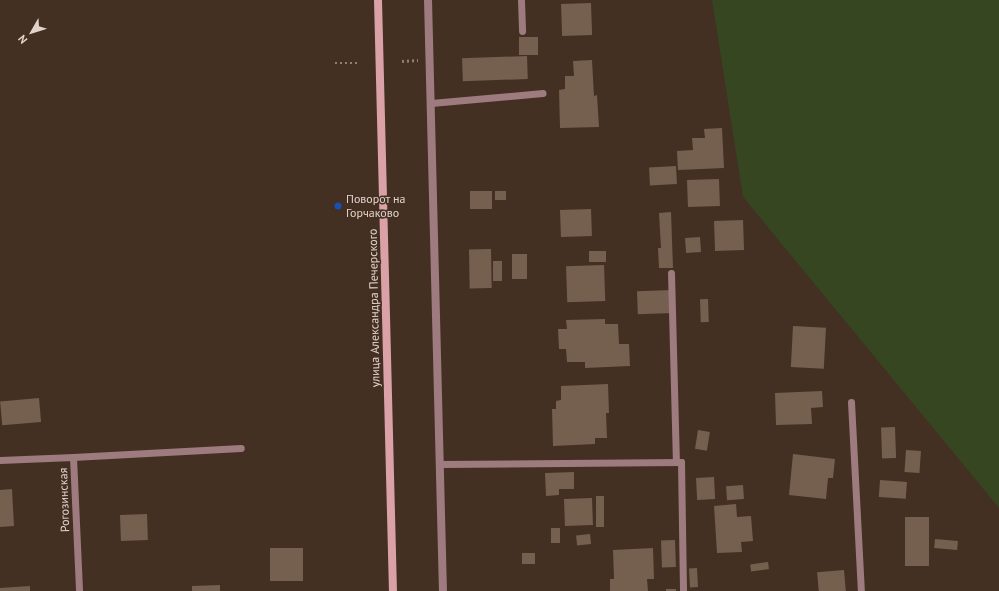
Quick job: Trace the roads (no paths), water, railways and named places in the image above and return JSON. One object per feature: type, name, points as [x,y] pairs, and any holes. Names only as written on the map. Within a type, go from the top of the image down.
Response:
[{"type":"main road","name":"улица Александра Печерского","points":[[378,0],[394,591]]},
{"type":"street","points":[[428,0],[443,591]]},
{"type":"lane","points":[[521,0],[522,31]]},
{"type":"lane","points":[[431,103],[543,93]]},
{"type":"lane","points":[[671,273],[676,462]]},
{"type":"lane","points":[[850,402],[861,591]]},
{"type":"lane","points":[[73,458],[241,448]]},
{"type":"lane","name":"Рогозинская","points":[[0,460],[73,458],[79,591]]},
{"type":"lane","points":[[440,464],[681,462],[683,591]]},
{"type":"place","name":"Поворот на Горчаково","points":[[338,206]]}]
